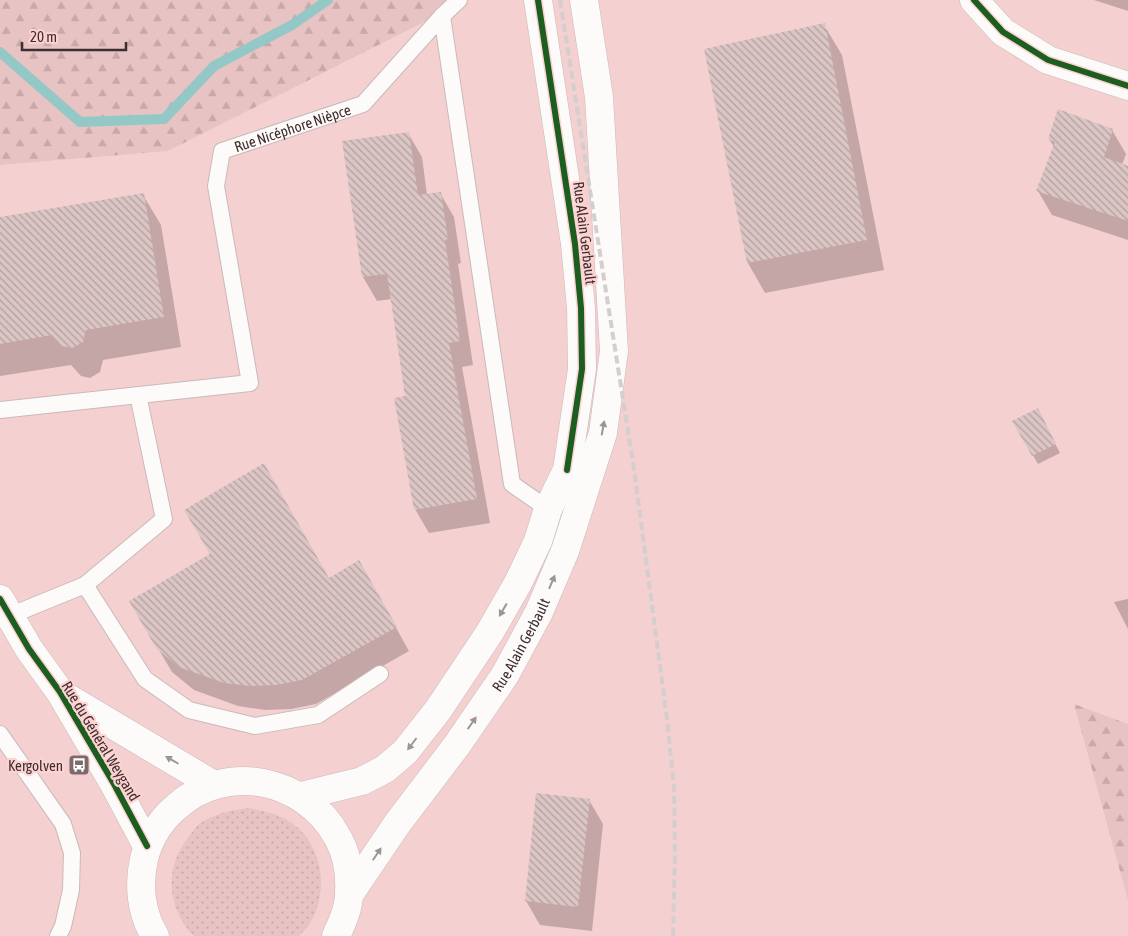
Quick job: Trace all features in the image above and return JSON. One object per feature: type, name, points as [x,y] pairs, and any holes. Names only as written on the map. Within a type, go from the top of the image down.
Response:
[{"type":"main road","name":"Rue Alain Gerbault","points":[[301,796],[362,781],[384,768],[405,752],[438,710],[490,632],[518,583],[538,541],[548,509],[567,470],[582,369],[581,308],[576,244],[538,0]]},
{"type":"main road","name":"Rue Alain Gerbault","points":[[350,895],[397,824],[505,676],[539,612],[565,551],[603,432],[614,351],[599,97],[584,0]]},
{"type":"main road","points":[[974,0],[1003,32],[1048,60],[1128,86]]},
{"type":"main road","name":"Rue du Général Weygand","points":[[3,611],[60,692],[148,846]]},
{"type":"main road","name":"Rue du Général Weygand","points":[[60,692],[214,785]]},
{"type":"main road","points":[[150,934],[142,902],[141,873],[148,846],[163,819],[186,798],[214,785],[243,780],[273,784],[301,796],[323,815],[339,838],[348,866],[350,895],[344,919],[336,936]]},
{"type":"lane","points":[[459,0],[442,16],[512,484],[548,509]]},
{"type":"lane","name":"Rue Nicéphore Nièpce","points":[[0,410],[250,383],[216,186],[222,151],[364,104],[442,16]]},
{"type":"lane","points":[[3,611],[85,585],[164,519],[138,395]]},
{"type":"lane","points":[[85,585],[145,679],[189,710],[255,726],[318,715],[380,674]]},
{"type":"lane","points":[[0,734],[63,824],[72,853],[71,890],[63,926],[58,936]]},
{"type":"shaded area","points":[[468,0],[1128,0],[1128,936],[0,936],[0,165],[168,151]]},
{"type":"green space","points":[[0,0],[468,0],[168,151],[0,165]]},
{"type":"green space","points":[[1074,704],[1128,724],[1128,900]]},
{"type":"green space","points":[[248,808],[268,812],[286,820],[298,828],[308,839],[315,852],[321,882],[316,912],[309,925],[299,936],[194,936],[178,914],[174,901],[172,875],[180,849],[197,826],[203,822],[215,815]]},
{"type":"building","points":[[825,23],[867,240],[747,263],[704,49]]},
{"type":"building","points":[[1058,109],[1113,129],[1104,157],[1128,166],[1128,221],[1036,191],[1055,142],[1048,139]]},
{"type":"building","points":[[409,132],[418,195],[441,192],[448,239],[445,240],[460,341],[449,343],[477,499],[414,510],[394,398],[405,396],[387,274],[362,277],[342,141]]},
{"type":"building","points":[[144,193],[164,317],[86,330],[83,342],[72,348],[62,346],[52,335],[0,344],[0,217]]},
{"type":"building","points":[[1038,408],[1056,444],[1032,456],[1012,421]]},
{"type":"building","points":[[264,463],[329,578],[359,560],[397,627],[302,680],[276,685],[250,686],[224,683],[179,667],[156,648],[129,601],[210,554],[184,510]]},
{"type":"building","points":[[536,793],[590,799],[578,907],[525,901]]},
{"type":"waterway","points":[[0,52],[80,122],[164,119],[214,66],[292,25],[328,0]]},
{"type":"railway","points":[[560,0],[634,469],[667,719],[674,787],[673,936]]},
{"type":"cycle path","points":[[538,0],[575,244],[581,308],[582,369],[567,470]]},
{"type":"cycle path","points":[[974,0],[1003,32],[1048,60],[1128,86]]},
{"type":"cycle path","points":[[0,599],[29,649],[60,692],[114,784],[147,846]]},
{"type":"place","name":"Kergolven","points":[[79,765]]}]
